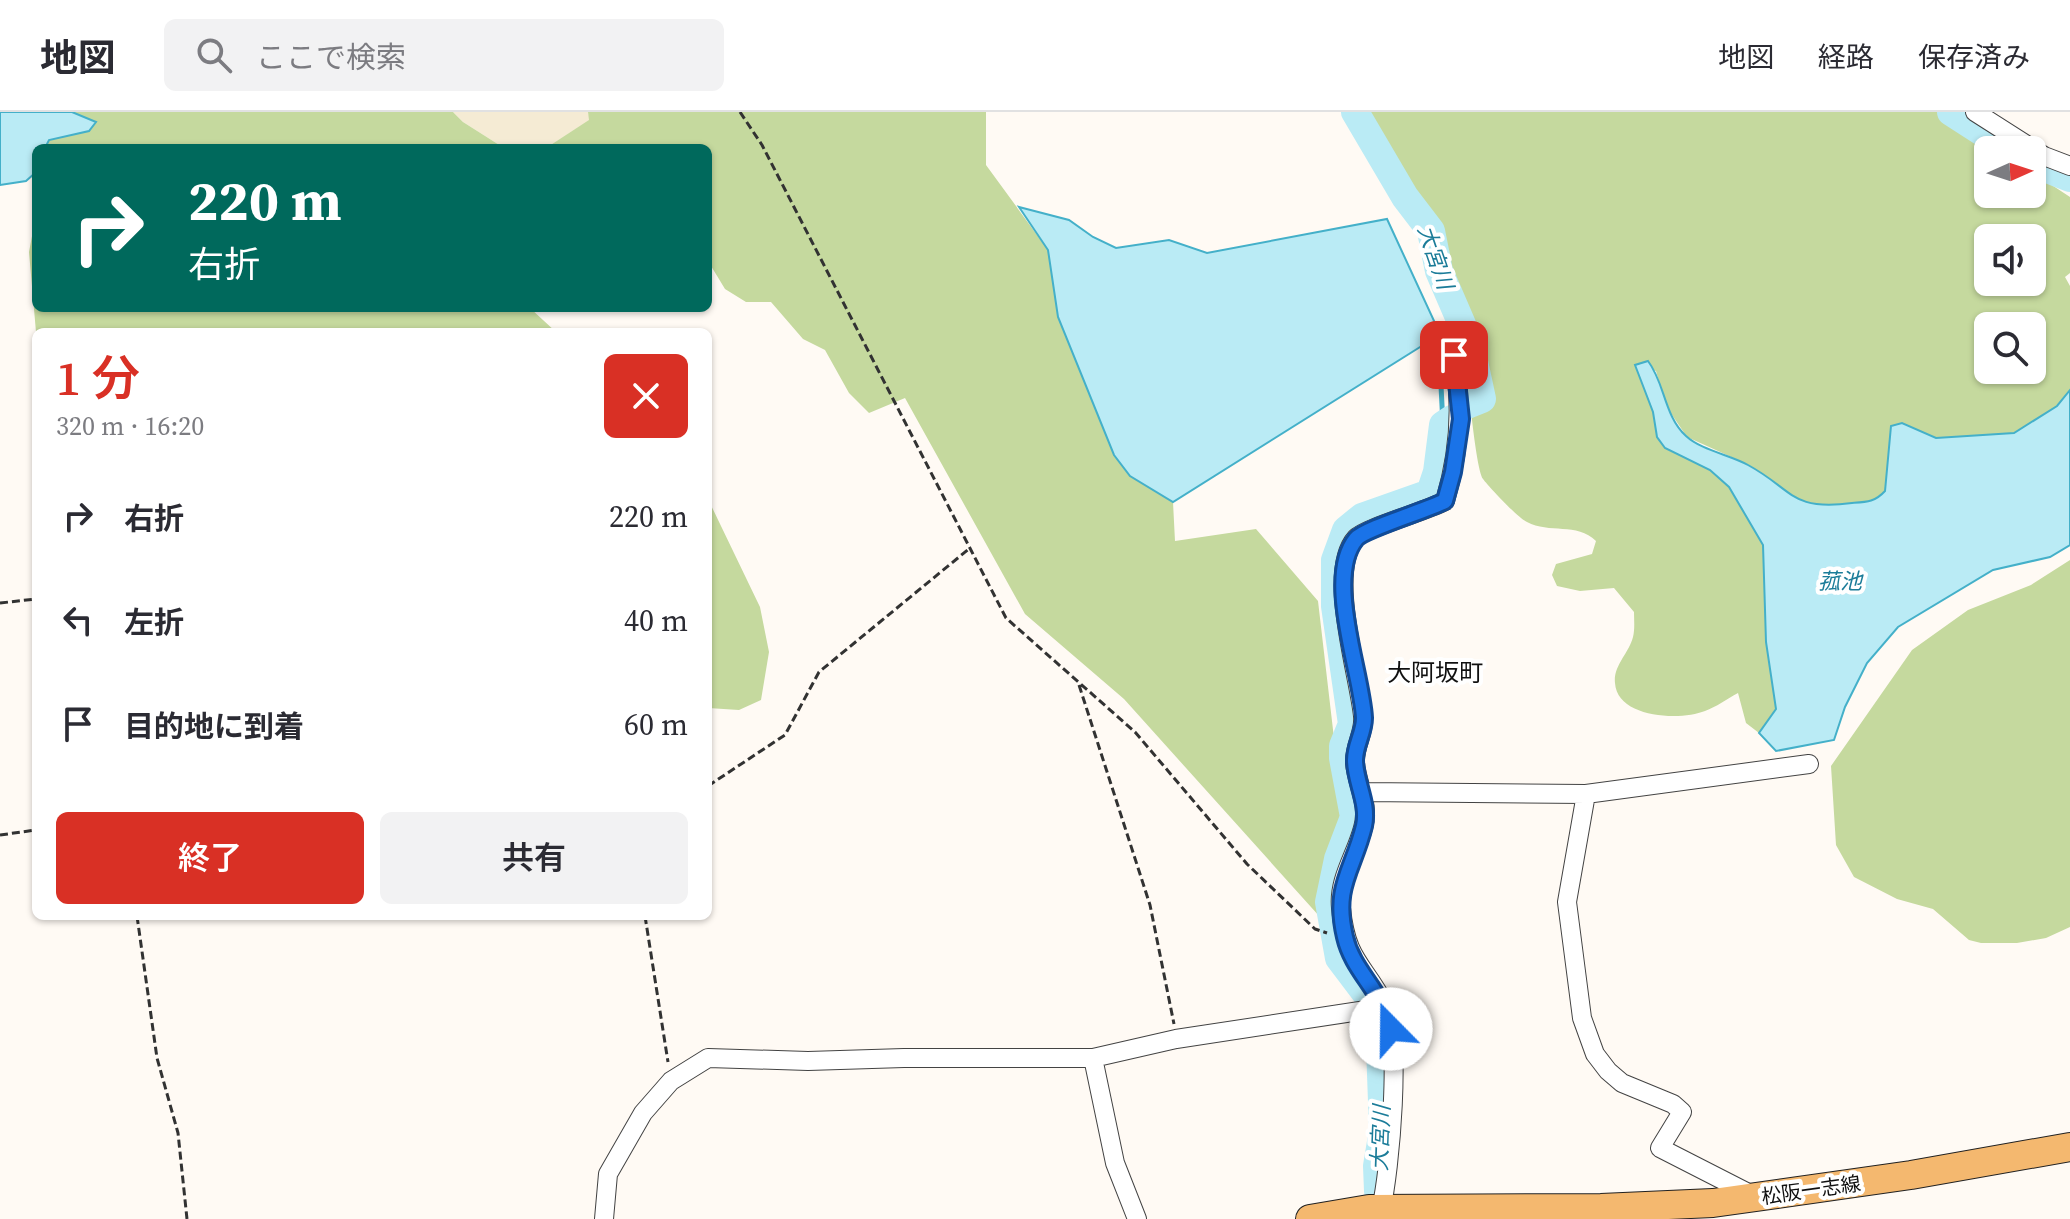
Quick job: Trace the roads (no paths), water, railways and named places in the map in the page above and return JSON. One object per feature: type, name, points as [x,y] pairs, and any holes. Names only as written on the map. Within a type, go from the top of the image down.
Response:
[{"type":"main road","name":"松阪一志線","points":[[1310,1219],[1385,1205],[1715,1211],[1757,1198],[2070,1147]]},
{"type":"street","points":[[1975,112],[2044,156],[2070,166]]},
{"type":"street","points":[[1385,1205],[1393,1121],[1391,1029],[1338,935],[1341,887],[1364,826],[1363,792],[1355,756],[1364,720],[1348,627],[1345,571],[1349,550],[1357,536],[1422,513],[1445,501],[1461,419],[1449,337]]},
{"type":"street","points":[[1363,792],[1586,794],[1809,764]]},
{"type":"street","points":[[1586,794],[1567,902],[1582,1018],[1595,1054],[1622,1083],[1673,1104],[1682,1112],[1660,1148],[1757,1198]]},
{"type":"street","points":[[604,1219],[608,1174],[643,1113],[671,1081],[708,1058],[808,1061],[1093,1058],[1176,1039],[1380,1009]]},
{"type":"street","points":[[1093,1058],[1115,1163],[1137,1219]]},
{"type":"water","points":[[0,112],[72,112],[96,122],[89,131],[49,140],[47,144],[32,144],[32,176],[26,181],[0,185]]},
{"type":"water","points":[[1019,207],[1069,220],[1116,248],[1169,240],[1207,253],[1387,219],[1435,323],[1436,337],[1173,502],[1130,476],[1114,455],[1058,317],[1048,250]]},
{"type":"water","name":"菰池","points":[[1648,361],[1673,419],[1686,436],[1699,445],[1748,465],[1794,496],[1816,504],[1866,502],[1885,491],[1891,426],[1902,423],[1936,438],[2014,433],[2057,406],[2070,390],[2070,545],[2050,557],[1993,570],[1898,627],[1867,663],[1845,707],[1834,740],[1776,751],[1759,733],[1776,709],[1766,642],[1763,545],[1729,487],[1710,470],[1665,448],[1657,437],[1653,412],[1635,365]]},
{"type":"waterway","name":"大宮川","points":[[1355,112],[1405,197],[1431,231],[1439,271],[1470,343],[1482,399],[1467,405]]},
{"type":"waterway","points":[[1951,112],[1988,136]]},
{"type":"waterway","points":[[2046,169],[2070,178]]},
{"type":"waterway","points":[[1432,336],[1440,366],[1443,425]]},
{"type":"waterway","name":"大宮川","points":[[1387,1213],[1378,1191],[1377,1166],[1383,1130],[1379,1018],[1367,995],[1339,958],[1329,902],[1338,859],[1354,817],[1343,758],[1343,746],[1352,724],[1335,606],[1335,560],[1346,530],[1362,517],[1430,493],[1437,472],[1443,425],[1452,419]]},
{"type":"district","name":"大阿坂町","points":[[1435,672]]}]
